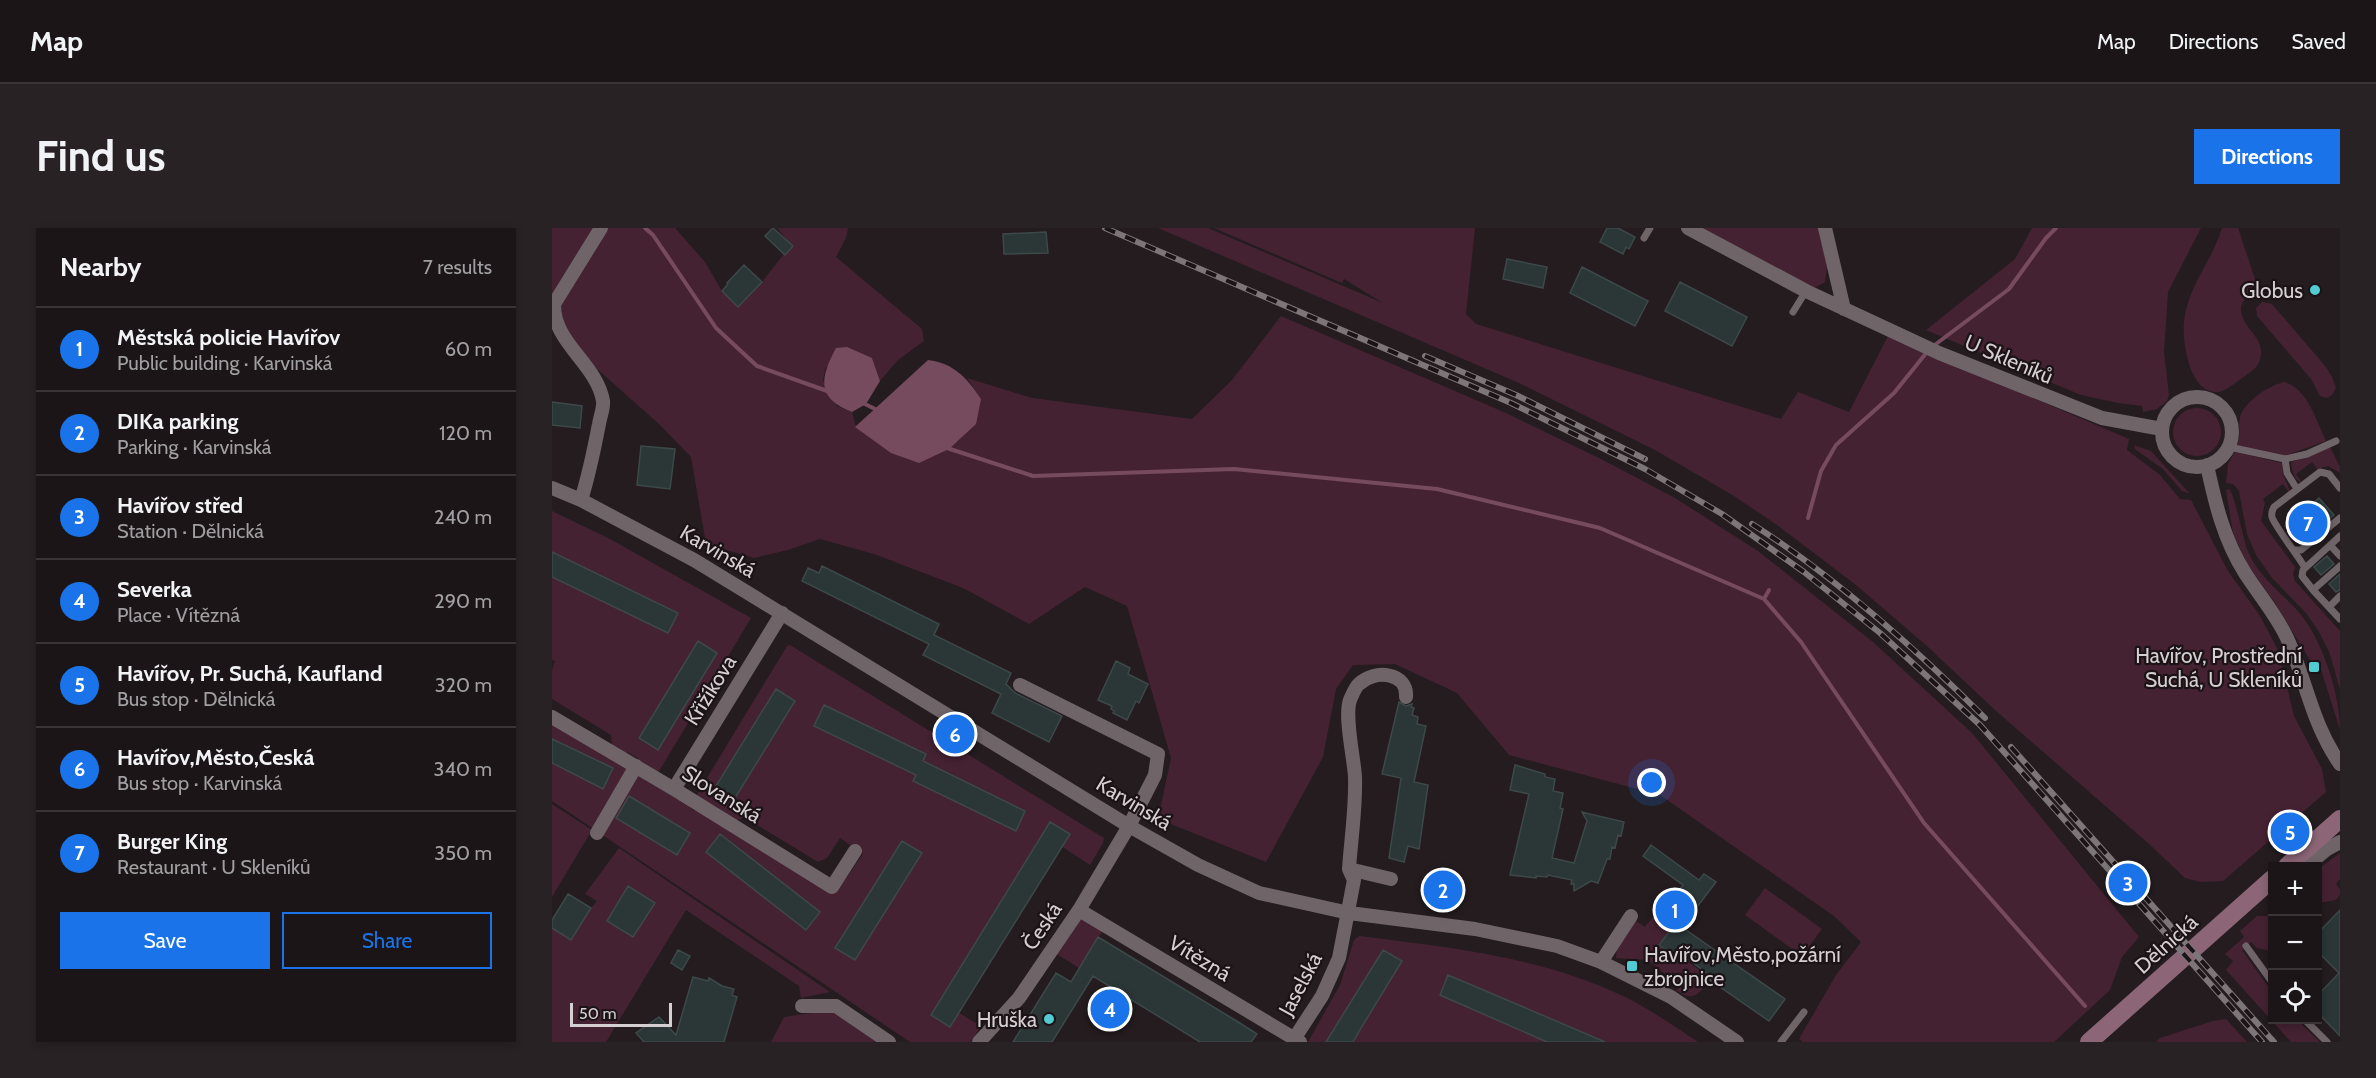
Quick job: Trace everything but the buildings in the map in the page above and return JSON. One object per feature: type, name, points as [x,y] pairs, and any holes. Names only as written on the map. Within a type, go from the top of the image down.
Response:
[{"type":"street","points":[[581,500],[588,479],[603,402],[588,369],[566,340],[554,315],[554,304],[601,228]]},
{"type":"street","name":"U Skleníků","points":[[1688,228],[1806,291],[1939,352],[2102,418],[2162,429]]},
{"type":"street","points":[[1825,228],[1845,309]]},
{"type":"street","points":[[2203,398],[2218,404],[2230,418],[2232,437],[2229,447],[2224,455],[2207,465],[2188,466],[2172,456],[2166,448],[2162,429],[2164,421],[2172,407],[2186,399],[2203,398]]},
{"type":"street","points":[[2207,465],[2218,514],[2229,544],[2244,572],[2280,624],[2318,727],[2340,764]]},
{"type":"street","name":"Karvinská","points":[[552,488],[581,500],[694,560],[1129,826],[1198,865],[1258,893],[1349,913],[1474,929],[1557,946],[1601,962],[1671,998],[1737,1042]]},
{"type":"street","name":"Křižíkova","points":[[674,789],[782,614]]},
{"type":"street","name":"Jaselská","points":[[1297,1040],[1332,976],[1339,958],[1344,927],[1349,913],[1354,880],[1349,869],[1355,778],[1349,702],[1359,684],[1375,675],[1392,675],[1402,681],[1407,691],[1406,697]]},
{"type":"street","name":"Česká","points":[[980,1042],[1018,998],[1079,910],[1129,826],[1155,775],[1158,754],[1020,685]]},
{"type":"street","name":"Slovanská","points":[[552,717],[832,887],[855,851]]},
{"type":"street","points":[[597,833],[636,766]]},
{"type":"street","points":[[2293,862],[2340,819]]},
{"type":"street","points":[[2313,862],[2327,849],[2340,842]]},
{"type":"street","points":[[1349,869],[1391,879]]},
{"type":"street","name":"Dělnická","points":[[2089,1042],[2268,883]]},
{"type":"street","name":"Vítězná","points":[[1079,910],[1297,1040]]},
{"type":"street","points":[[1601,962],[1631,916]]},
{"type":"street","points":[[802,1006],[836,1006],[889,1042]]},
{"type":"lane","points":[[1644,238],[1650,228]]},
{"type":"lane","points":[[1793,312],[1806,291]]},
{"type":"lane","points":[[2229,447],[2285,459],[2307,454],[2336,441]]},
{"type":"lane","points":[[2285,459],[2287,473],[2297,489]]},
{"type":"lane","points":[[2305,568],[2295,550],[2273,521],[2271,514],[2274,507],[2320,472],[2329,474],[2340,488]]},
{"type":"lane","points":[[2295,550],[2301,550],[2340,518]]},
{"type":"lane","points":[[2340,536],[2305,568],[2302,576],[2340,619]]},
{"type":"lane","points":[[2330,545],[2340,556]]},
{"type":"lane","points":[[2313,590],[2340,566]]},
{"type":"lane","points":[[2328,607],[2340,596]]},
{"type":"lane","points":[[2247,946],[2268,976]]},
{"type":"lane","points":[[1781,1042],[1804,1012]]},
{"type":"lane","points":[[2309,1024],[2327,1042]]},
{"type":"shaded area","points":[[552,228],[675,228],[705,262],[722,291],[738,306],[762,282],[791,245],[777,228],[848,228],[846,238],[836,257],[922,329],[924,341],[898,360],[880,381],[872,358],[826,367],[823,380],[837,406],[852,412],[856,427],[981,399],[967,378],[1032,398],[1192,419],[1232,380],[1281,316],[1506,413],[1675,498],[1758,551],[1873,642],[1972,733],[2139,937],[2122,957],[2110,990],[2054,1042],[1803,1042],[1799,1039],[1836,975],[1861,942],[1834,916],[1660,795],[1509,755],[1457,693],[1395,664],[1353,665],[1336,689],[1323,757],[1266,862],[1158,819],[1171,758],[1127,606],[1085,587],[1029,624],[963,588],[874,554],[820,539],[754,558],[706,544],[691,457],[659,424],[552,329]]},
{"type":"shaded area","points":[[1158,228],[1208,228],[1383,303],[1344,279],[1342,283],[1214,228],[1475,228],[1466,314],[1476,324],[1781,419],[1798,392],[1849,412],[1888,336],[2129,439],[2127,450],[2160,475],[2180,499],[2191,500],[2228,571],[2260,616],[2278,650],[2294,716],[2322,769],[2326,792],[2223,881],[2200,882],[2185,878],[1856,585],[1777,525],[1734,496],[1655,450],[1519,383]]},
{"type":"shaded area","points":[[1703,228],[1819,228],[1827,267],[1825,282],[1814,288]]},
{"type":"shaded area","points":[[2032,228],[2201,228],[2168,292],[2164,352],[2169,395],[2167,401],[2157,409],[2143,412],[2142,406],[2081,395],[1926,330],[2015,259]]},
{"type":"shaded area","points":[[2222,228],[2238,228],[2255,279],[2253,288],[2241,306],[2241,311],[2245,323],[2259,343],[2261,355],[2258,365],[2253,370],[2228,388],[2218,392],[2200,385],[2194,376],[2186,353],[2184,321],[2190,296]]},
{"type":"shaded area","points":[[2262,302],[2272,304],[2326,367],[2336,388],[2332,395],[2326,398],[2320,396],[2311,379],[2257,316],[2256,308]]},
{"type":"shaded area","points":[[847,347],[872,358],[880,381],[866,404],[852,412],[832,400],[824,386],[827,369],[836,348]]},
{"type":"shaded area","points":[[928,360],[953,368],[971,385],[981,399],[976,424],[949,449],[919,463],[891,453],[855,427]]},
{"type":"shaded area","points":[[2284,382],[2292,385],[2305,398],[2326,441],[2284,456],[2237,446],[2240,417],[2247,405],[2264,391]]},
{"type":"shaded area","points":[[2197,408],[2214,415],[2221,432],[2214,449],[2197,456],[2180,449],[2173,432],[2180,415]]},
{"type":"shaded area","points":[[2134,445],[2151,451],[2190,494],[2182,491],[2163,469],[2135,449]]},
{"type":"shaded area","points":[[2330,447],[2340,467],[2340,473],[2328,466],[2317,469],[2312,462],[2296,474],[2302,483],[2297,480],[2291,462]]},
{"type":"shaded area","points":[[2235,452],[2282,463],[2283,474],[2290,491],[2283,484],[2263,499],[2265,503],[2261,521],[2295,567],[2293,574],[2295,581],[2340,631],[2340,690],[2330,654],[2319,632],[2306,613],[2272,578],[2256,555],[2247,534],[2239,491],[2233,484],[2226,483],[2228,464]]},
{"type":"shaded area","points":[[2229,489],[2234,499],[2249,554],[2265,577],[2297,610],[2322,651],[2337,700],[2340,730],[2319,663],[2313,665],[2275,603],[2247,564],[2233,533],[2226,490]]},
{"type":"shaded area","points":[[552,511],[610,539],[751,618],[658,773],[636,761],[638,758],[627,752],[625,754],[612,746],[611,735],[552,699],[552,670],[555,661],[552,660]]},
{"type":"shaded area","points":[[790,645],[1104,838],[1090,865],[1061,846],[1069,833],[1050,822],[932,1015],[950,1027],[959,1013],[981,1026],[971,1042],[910,1042],[552,801],[552,718],[690,803],[689,807],[695,811],[697,807],[836,893],[863,854],[840,838],[827,858],[818,862],[744,817],[734,822],[717,807],[696,796],[787,646]]},
{"type":"shaded area","points":[[552,804],[592,830],[552,897]]},
{"type":"shaded area","points":[[619,848],[830,992],[801,998],[799,986],[686,910],[606,1042],[552,1042],[552,928],[571,940],[597,901],[585,894]]},
{"type":"shaded area","points":[[2340,853],[2340,879],[2336,884],[2340,889],[2340,895],[2336,900],[2322,902],[2322,866]]},
{"type":"shaded area","points":[[1765,888],[1822,929],[1802,956],[1745,915]]},
{"type":"shaded area","points":[[1658,910],[1672,920],[1669,924],[1673,927],[1660,945],[1674,956],[1677,954],[1683,956],[1710,978],[1712,977],[1693,996],[1676,990],[1680,987],[1648,960],[1616,958],[1617,946],[1634,920],[1645,927]]},
{"type":"shaded area","points":[[1080,914],[1105,927],[1079,968],[1052,951]]},
{"type":"shaded area","points":[[2257,916],[2268,916],[2268,950],[2257,948],[2251,942],[2242,950],[2268,986],[2268,1017],[2226,970],[2233,961],[2225,954],[2244,937],[2240,931]]},
{"type":"shaded area","points":[[1359,936],[1494,956],[1560,972],[1633,1001],[1698,1042],[1308,1042],[1340,985],[1354,940]]},
{"type":"shaded area","points":[[833,1010],[883,1042],[771,1042],[784,1017]]},
{"type":"shaded area","points":[[2226,1019],[2247,1042],[2156,1042],[2160,1038]]},
{"type":"shaded area","points":[[2275,1024],[2301,1024],[2320,1042],[2291,1042]]},
{"type":"waterway","points":[[645,228],[653,235],[716,328],[757,366],[830,392]]},
{"type":"waterway","points":[[1932,347],[2009,289],[2046,238],[2056,228]]},
{"type":"waterway","points":[[1808,518],[1821,471],[1836,445],[1894,393],[1927,352]]},
{"type":"waterway","points":[[863,403],[877,410]]},
{"type":"waterway","points":[[947,448],[1033,476],[1234,469],[1437,489],[1600,528],[1764,599],[1801,642],[1924,823],[2085,1006]]},
{"type":"waterway","points":[[1764,599],[1769,590]]},
{"type":"railway","points":[[1105,228],[1511,403],[1645,469],[1722,514],[1804,572],[1880,633],[1980,725],[2262,1042]]},
{"type":"railway","points":[[1425,356],[1516,395],[1645,459]]},
{"type":"railway","points":[[1752,524],[1844,590],[1931,665],[1985,718]]},
{"type":"railway","points":[[2011,747],[2274,1042]]},
{"type":"place","name":"Globus","points":[[2315,290]]},
{"type":"place","name":"Burger King","points":[[2308,523]]},
{"type":"place","name":"Havířov, Prostřední Suchá, U Skleníků","points":[[2314,667]]},
{"type":"place","name":"Havířov,Město,Česká","points":[[955,734]]},
{"type":"place","name":"Havířov, Pr. Suchá, Kaufland","points":[[2290,832]]},
{"type":"place","name":"Havířov střed","points":[[2128,883]]},
{"type":"place","name":"DIKa parking","points":[[1443,890]]},
{"type":"place","name":"Městská policie Havířov","points":[[1675,910]]},
{"type":"place","name":"Havířov,Město,požární zbrojnice","points":[[1632,966]]},
{"type":"place","name":"Severka","points":[[1110,1009]]},
{"type":"place","name":"Hruška","points":[[1049,1019]]}]
